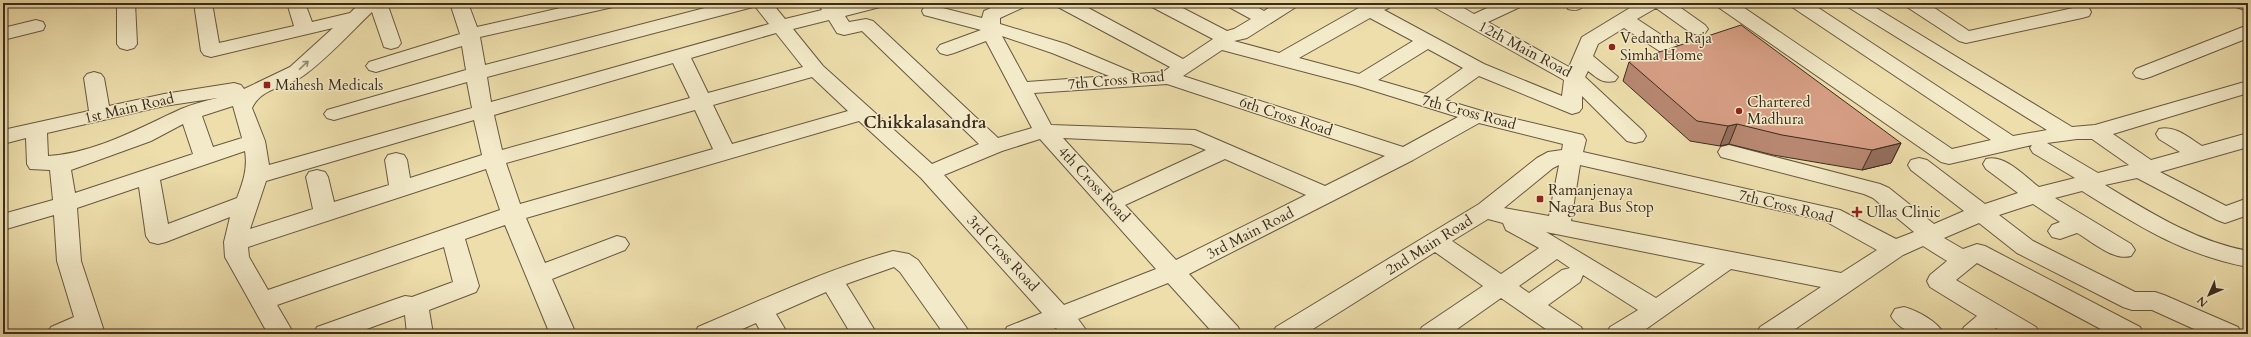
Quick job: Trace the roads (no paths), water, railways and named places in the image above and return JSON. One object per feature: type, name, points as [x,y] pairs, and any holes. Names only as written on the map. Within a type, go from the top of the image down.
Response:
[{"type":"street","points":[[126,3],[127,44]]},
{"type":"street","points":[[203,3],[211,51],[356,16]]},
{"type":"street","points":[[296,3],[305,29]]},
{"type":"street","points":[[60,334],[90,328],[69,261],[65,204],[60,166],[143,136],[190,113],[253,91],[287,77],[297,71],[371,3]]},
{"type":"street","points":[[378,3],[391,43]]},
{"type":"street","points":[[459,3],[470,36],[475,74],[494,159],[513,214],[563,334]]},
{"type":"street","points":[[376,66],[470,36],[606,3]]},
{"type":"street","points":[[334,114],[475,74],[746,3]]},
{"type":"street","name":"3rd Cross Road","points":[[762,3],[816,70],[928,173],[1076,334]]},
{"type":"street","points":[[256,176],[482,109],[781,26],[830,8],[873,3]]},
{"type":"street","points":[[947,50],[991,18],[1017,3]]},
{"type":"street","points":[[1065,3],[1176,69]]},
{"type":"street","points":[[1159,3],[1224,37],[1240,34],[1289,3]]},
{"type":"street","points":[[1236,3],[1264,19]]},
{"type":"street","name":"12th Main Road","points":[[1441,3],[1575,78],[1589,41],[1651,3]]},
{"type":"street","points":[[1474,22],[1513,3]]},
{"type":"street","points":[[1662,3],[1698,29]]},
{"type":"street","points":[[1726,3],[1949,157],[2008,142],[2067,132],[2096,132],[2248,87]]},
{"type":"street","points":[[1799,3],[2008,142]]},
{"type":"street","points":[[1855,3],[2067,132]]},
{"type":"street","points":[[1914,3],[1966,36],[2082,12]]},
{"type":"street","points":[[2243,3],[2248,5]]},
{"type":"street","points":[[1281,60],[1376,6],[1426,42],[1477,68],[1572,108],[1572,92],[1575,78]]},
{"type":"street","points":[[830,8],[844,29],[866,25],[994,146]]},
{"type":"street","points":[[931,12],[991,18],[1102,64],[1134,80]]},
{"type":"street","name":"4th Cross Road","points":[[991,18],[1044,131],[1174,271],[1229,334]]},
{"type":"street","points":[[1624,19],[1671,50]]},
{"type":"street","points":[[3,34],[36,26]]},
{"type":"street","points":[[2143,73],[2248,31]]},
{"type":"street","points":[[1362,80],[1426,42]]},
{"type":"street","name":"7th Cross Road","points":[[1023,88],[1134,80],[1176,69],[1219,43],[1362,80],[1476,116],[1575,140],[1570,156],[1832,215],[1895,249]]},
{"type":"street","points":[[679,54],[700,102],[725,152]]},
{"type":"street","points":[[1583,57],[1608,77]]},
{"type":"street","points":[[1428,102],[1477,68]]},
{"type":"street","name":"6th Cross Road","points":[[1176,69],[1405,155]]},
{"type":"street","points":[[236,242],[494,159],[816,70]]},
{"type":"street","points":[[94,78],[100,115]]},
{"type":"street","points":[[1575,78],[1635,136]]},
{"type":"street","name":"1st Main Road","points":[[3,137],[197,94],[238,88],[253,91]]},
{"type":"street","points":[[253,91],[242,108],[254,141],[258,163],[256,176],[245,203],[236,242],[240,265],[281,334]]},
{"type":"street","points":[[190,113],[205,156]]},
{"type":"street","points":[[262,301],[513,214],[863,113]]},
{"type":"street","name":"3rd Main Road","points":[[1016,334],[1174,271],[1405,155],[1476,116]]},
{"type":"street","points":[[36,130],[38,164],[70,162]]},
{"type":"street","points":[[928,173],[994,146],[1044,131],[1195,137],[1325,195]]},
{"type":"street","points":[[2096,132],[2143,169],[2225,215],[2248,206]]},
{"type":"street","points":[[2167,134],[2199,154]]},
{"type":"street","points":[[1769,334],[1895,249],[1928,235],[2035,194],[2143,169],[2248,140]]},
{"type":"street","points":[[3,222],[65,204],[205,156],[254,141]]},
{"type":"street","points":[[2041,148],[2089,182],[2179,240],[2228,256],[2248,259]]},
{"type":"street","points":[[1110,203],[1225,150]]},
{"type":"street","points":[[1729,152],[1872,189],[1881,193],[1928,235],[1963,260]]},
{"type":"street","points":[[1431,334],[1501,286],[1558,237],[1570,156]]},
{"type":"street","name":"2nd Main Road","points":[[1285,334],[1436,242],[1492,211],[1551,159],[1570,156]]},
{"type":"street","points":[[396,160],[401,189]]},
{"type":"street","points":[[1994,164],[2035,194],[2070,227],[2123,250]]},
{"type":"street","points":[[1919,166],[2025,247],[2132,301],[2155,301],[2229,334]]},
{"type":"street","points":[[148,176],[158,236],[245,203]]},
{"type":"street","points":[[317,177],[325,213]]},
{"type":"street","points":[[1492,211],[1558,237],[1728,259],[1845,283]]},
{"type":"street","points":[[326,334],[405,305],[413,306],[467,286],[452,235]]},
{"type":"street","points":[[1558,237],[1657,310]]},
{"type":"street","points":[[1436,242],[1572,334]]},
{"type":"street","points":[[538,275],[617,244]]},
{"type":"street","points":[[1997,262],[2025,247]]},
{"type":"street","points":[[2027,334],[1994,316],[1939,281],[1963,260],[1977,252],[2131,334]]},
{"type":"street","points":[[707,334],[761,309],[831,280],[892,259],[901,260],[908,266],[958,334]]},
{"type":"street","points":[[1619,334],[1657,310],[1728,259]]},
{"type":"street","points":[[1530,306],[1571,276]]},
{"type":"street","points":[[831,280],[864,334]]},
{"type":"street","points":[[413,306],[417,311],[420,334]]},
{"type":"street","points":[[761,309],[775,334]]},
{"type":"street","points":[[1904,316],[1931,334]]},
{"type":"street","points":[[1973,334],[1994,316]]},
{"type":"place","name":"Vedantha Raja Simha Home","points":[[1612,47]]},
{"type":"place","name":"Mahesh Medicals","points":[[267,85]]},
{"type":"place","name":"Chartered Madhura","points":[[1739,111]]},
{"type":"place","name":"Ramanjenaya Nagara Bus Stop","points":[[1540,199]]},
{"type":"place","name":"Ullas Clinic","points":[[1857,212]]},
{"type":"district","name":"Chikkalasandra","points":[[925,122]]}]
